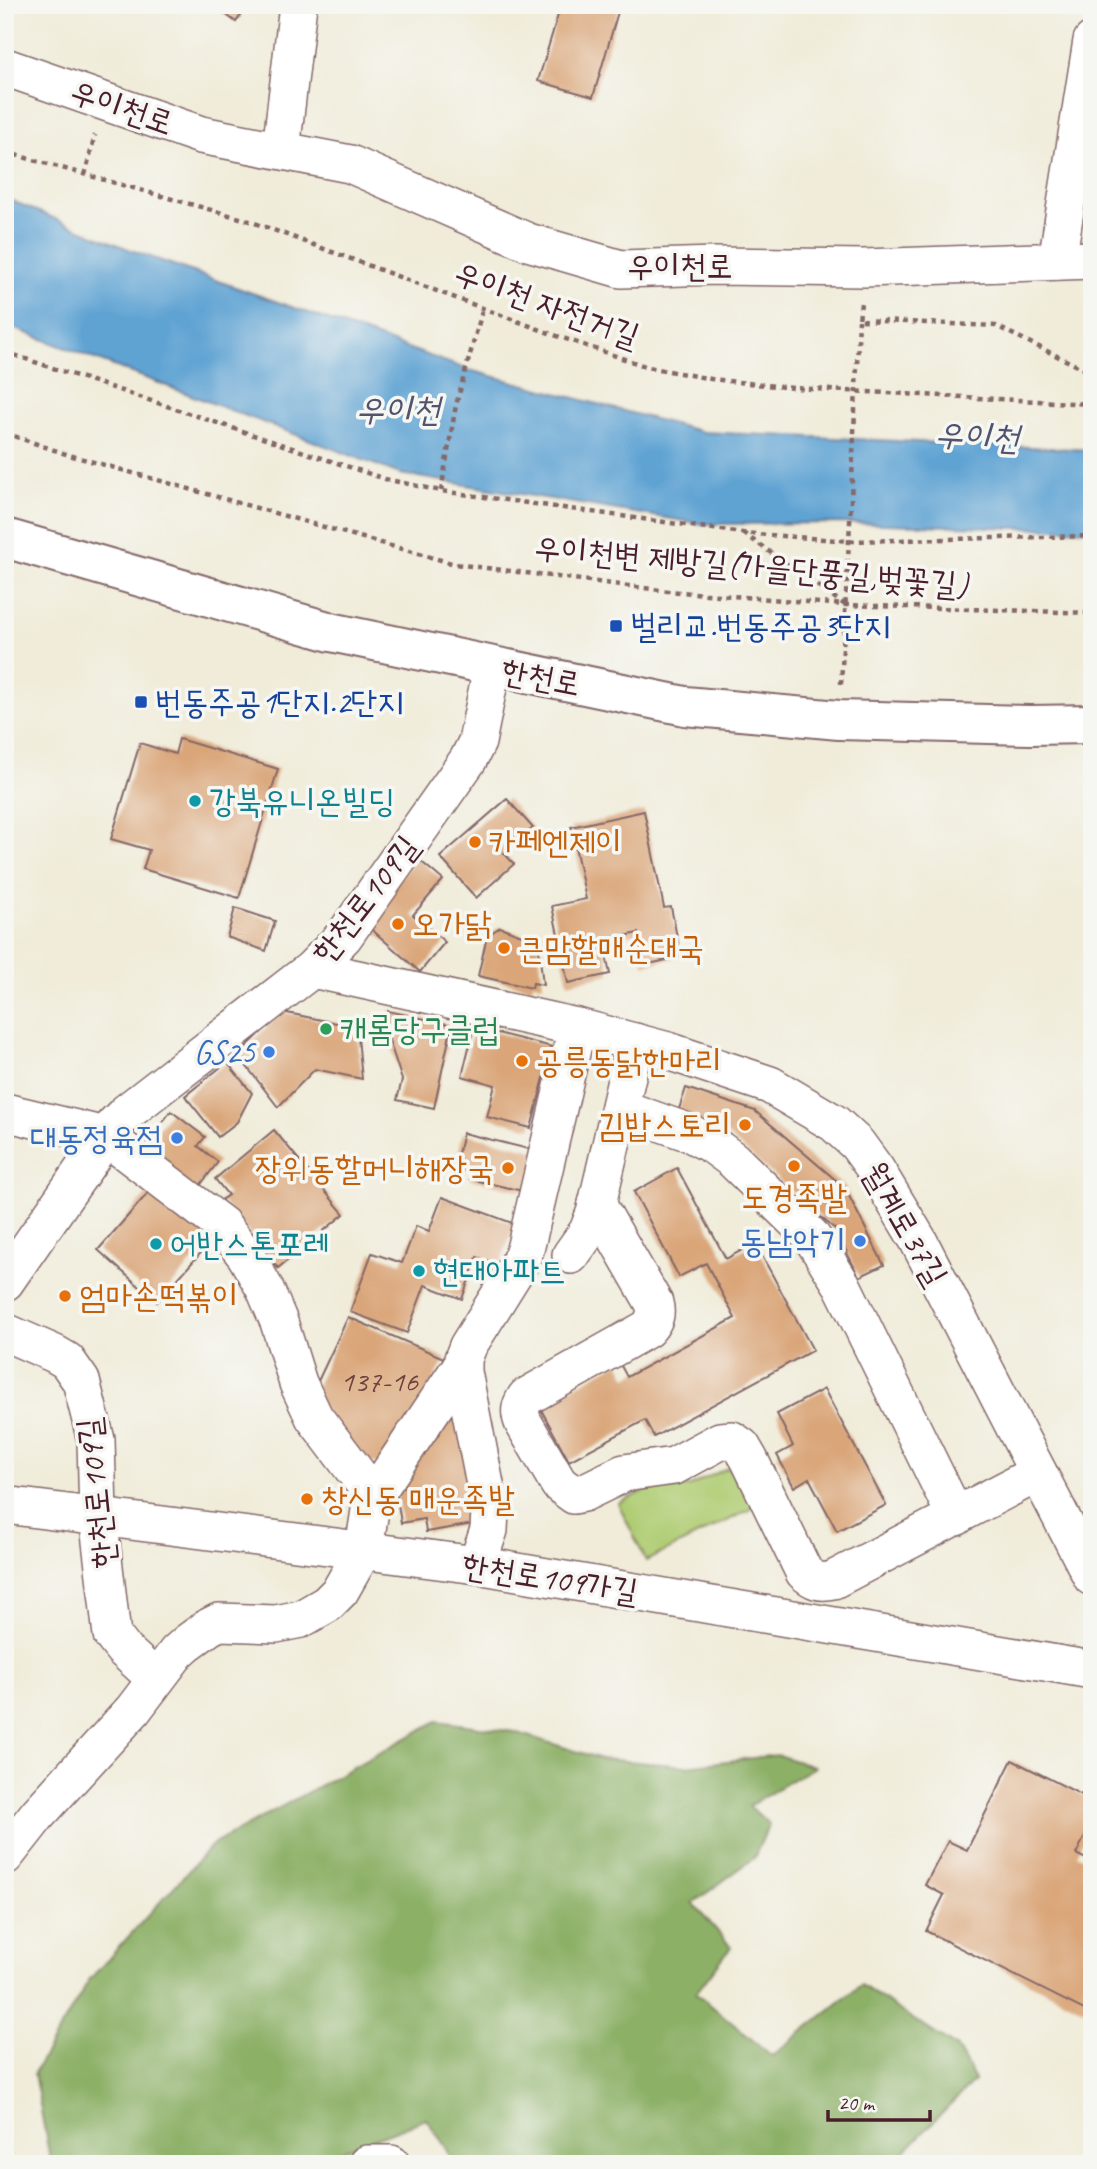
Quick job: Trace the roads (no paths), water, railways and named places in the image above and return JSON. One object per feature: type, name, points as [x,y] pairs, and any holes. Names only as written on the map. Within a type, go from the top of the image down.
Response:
[{"type":"main road","name":"한천로","points":[[5,538],[331,632],[685,706],[839,720],[1092,724]]},
{"type":"street","points":[[281,150],[298,5]]},
{"type":"street","name":"우이천로","points":[[5,67],[201,135],[351,164],[528,242],[621,269],[716,266],[864,268],[1074,260],[1092,41]]},
{"type":"street","name":"한천로109길","points":[[5,1282],[105,1136],[127,1112],[312,969],[344,936],[468,760],[477,742],[492,667]]},
{"type":"street","name":"월계로37길","points":[[312,969],[635,1042],[770,1085],[834,1123],[857,1144],[876,1170],[918,1240],[1092,1577]]},
{"type":"street","points":[[5,1856],[37,1814],[133,1710],[177,1652],[219,1622],[276,1624],[301,1619],[327,1604],[340,1591],[364,1549],[372,1499],[462,1366],[468,1346],[518,1266],[525,1250],[577,1027]]},
{"type":"street","points":[[570,1255],[588,1231],[597,1203],[635,1042]]},
{"type":"street","points":[[620,1108],[690,1132],[714,1146],[733,1160],[811,1236],[842,1285],[956,1517]]},
{"type":"street","points":[[5,1112],[105,1136],[222,1225],[234,1239],[265,1289],[310,1410],[367,1487],[372,1499]]},
{"type":"street","points":[[597,1203],[654,1303],[656,1312],[654,1321],[647,1328],[526,1397],[521,1404],[523,1422],[559,1484],[573,1496],[624,1473],[674,1465],[719,1441],[732,1440],[742,1447],[749,1459],[804,1572],[811,1579],[822,1583],[833,1580],[1038,1473]]},
{"type":"street","name":"한천로109길","points":[[5,1332],[55,1353],[81,1381],[96,1440],[98,1516],[112,1635],[123,1649],[156,1679]]},
{"type":"street","points":[[462,1366],[490,1510],[489,1530],[477,1565]]},
{"type":"street","name":"한천로109가길","points":[[5,1505],[477,1565],[1092,1670]]},
{"type":"street","points":[[367,2164],[391,2164]]},
{"type":"water","name":"우이천","points":[[5,198],[131,250],[469,370],[703,432],[1092,450],[1092,530],[850,523],[702,524],[400,474],[5,325]]},
{"type":"place","name":"벌리교.번동주공3단지","points":[[616,626]]},
{"type":"place","name":"번동주공1단지.2단지","points":[[141,702]]},
{"type":"place","name":"강북유니온빌딩","points":[[195,801]]},
{"type":"place","name":"카페엔제이","points":[[475,842]]},
{"type":"place","name":"오가닭","points":[[398,924]]},
{"type":"place","name":"큰맘할매순대국","points":[[504,948]]},
{"type":"place","name":"캐롬당구클럽","points":[[326,1029]]},
{"type":"place","name":"GS25","points":[[269,1052]]},
{"type":"place","name":"공릉동닭한마리","points":[[522,1061]]},
{"type":"place","name":"김밥스토리","points":[[745,1125]]},
{"type":"place","name":"대동정육점","points":[[177,1138]]},
{"type":"place","name":"도경족발","points":[[794,1166]]},
{"type":"place","name":"장위동할머니해장국","points":[[508,1168]]},
{"type":"place","name":"동남악기","points":[[860,1241]]},
{"type":"place","name":"어반스톤포레","points":[[156,1244]]},
{"type":"place","name":"현대아파트","points":[[419,1271]]},
{"type":"place","name":"엄마손떡볶이","points":[[65,1296]]},
{"type":"place","name":"창신동 매운족발","points":[[307,1499]]}]
